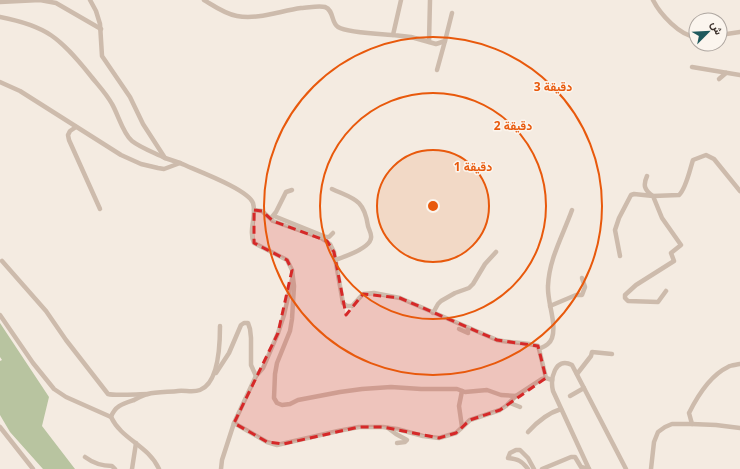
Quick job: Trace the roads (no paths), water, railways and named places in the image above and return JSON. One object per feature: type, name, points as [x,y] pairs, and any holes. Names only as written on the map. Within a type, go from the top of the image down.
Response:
[{"type":"street","points":[[0,2],[40,0],[56,3],[101,28]]},
{"type":"street","points":[[90,0],[96,11],[101,28],[101,51],[104,60],[114,72],[130,97],[143,124],[165,158]]},
{"type":"street","points":[[206,0],[218,9],[232,15],[249,17],[288,10],[324,7],[330,10],[335,24],[339,28],[363,33],[411,37],[436,44],[445,41]]},
{"type":"street","points":[[393,35],[402,0]]},
{"type":"street","points":[[429,42],[430,0]]},
{"type":"street","points":[[653,0],[665,18],[688,36]]},
{"type":"street","points":[[437,70],[452,13]]},
{"type":"street","points":[[0,17],[39,28],[56,38],[74,55],[106,94],[119,115],[127,135],[132,140],[165,158],[180,163],[238,189],[250,199],[254,210],[252,238],[254,243],[287,260],[292,270],[292,277],[284,315],[278,333],[263,368],[256,376],[234,423],[222,460],[221,469]]},
{"type":"street","points":[[728,34],[740,32]]},
{"type":"street","points":[[692,67],[740,75]]},
{"type":"street","points":[[719,80],[726,73]]},
{"type":"street","points":[[0,82],[20,90],[76,128],[121,155],[141,164],[164,169],[180,163]]},
{"type":"street","points":[[76,128],[70,131],[68,135],[69,140],[100,209]]},
{"type":"street","points":[[620,256],[615,230],[618,218],[631,195],[679,195],[682,192],[693,160],[699,156],[706,155],[714,158],[740,191]]},
{"type":"street","points":[[647,176],[644,183],[645,190],[652,196],[662,218],[681,245],[671,253],[674,261],[636,285],[625,295],[625,298],[628,301],[658,302],[666,291]]},
{"type":"street","points":[[332,189],[358,201],[363,206],[367,215],[368,227],[372,235],[372,239],[367,246],[335,260]]},
{"type":"street","points":[[274,216],[283,196],[286,192],[292,190]]},
{"type":"street","points":[[254,210],[262,211],[273,221],[327,241],[332,248],[343,303],[347,306],[352,306],[362,294],[374,293],[400,298],[497,340],[509,343],[538,346],[546,378]]},
{"type":"street","points":[[539,349],[549,344],[553,336],[553,324],[548,296],[551,265],[572,210]]},
{"type":"street","points":[[268,217],[274,216],[326,237],[329,237],[333,233]]},
{"type":"street","points":[[433,313],[441,300],[469,288],[485,264],[496,252]]},
{"type":"street","points":[[2,261],[46,312],[108,394],[148,394],[199,391],[209,382],[229,353],[241,325],[244,323],[248,323],[250,329],[251,365],[256,376]]},
{"type":"street","points":[[292,277],[294,286],[290,331],[275,374],[274,398],[277,403],[282,405],[290,404],[298,400],[320,396],[362,389],[391,387],[457,389],[471,392],[486,390],[501,395],[516,396]]},
{"type":"street","points":[[550,306],[576,295],[582,295],[585,287],[582,278]]},
{"type":"street","points":[[0,315],[33,363],[54,389],[66,397],[111,417]]},
{"type":"street","points":[[209,382],[219,355],[220,326]]},
{"type":"street","points":[[459,329],[468,333],[468,328]]},
{"type":"street","points":[[577,374],[591,356],[592,352],[612,354]]},
{"type":"street","points":[[589,469],[553,391],[553,372],[556,368],[568,363],[572,365],[577,374],[626,469]]},
{"type":"street","points":[[692,424],[689,413],[700,393],[720,372],[728,367],[740,364]]},
{"type":"street","points":[[234,423],[267,442],[277,445],[349,428],[369,427],[388,428],[439,438],[456,433],[466,422],[470,420],[494,413],[510,403],[516,396],[537,381],[546,378],[552,380]]},
{"type":"street","points":[[570,396],[584,388]]},
{"type":"street","points":[[462,391],[459,406],[462,428]]},
{"type":"street","points":[[148,394],[118,406],[113,411],[111,417],[114,424],[119,429],[145,449],[155,460],[159,469]]},
{"type":"street","points":[[510,403],[520,407]]},
{"type":"street","points":[[528,432],[543,418],[561,410]]},
{"type":"street","points":[[651,469],[654,442],[658,432],[665,427],[672,424],[692,424],[740,428]]},
{"type":"street","points":[[0,427],[33,469]]},
{"type":"street","points":[[388,428],[407,440],[405,442],[397,443]]},
{"type":"street","points":[[132,469],[136,443]]},
{"type":"street","points":[[528,469],[523,462],[508,458],[510,453],[520,450],[528,458],[534,469]]},
{"type":"street","points":[[85,457],[93,462],[105,466],[112,466],[115,469]]},
{"type":"street","points":[[542,469],[571,457],[575,457],[580,467],[589,469]]}]
